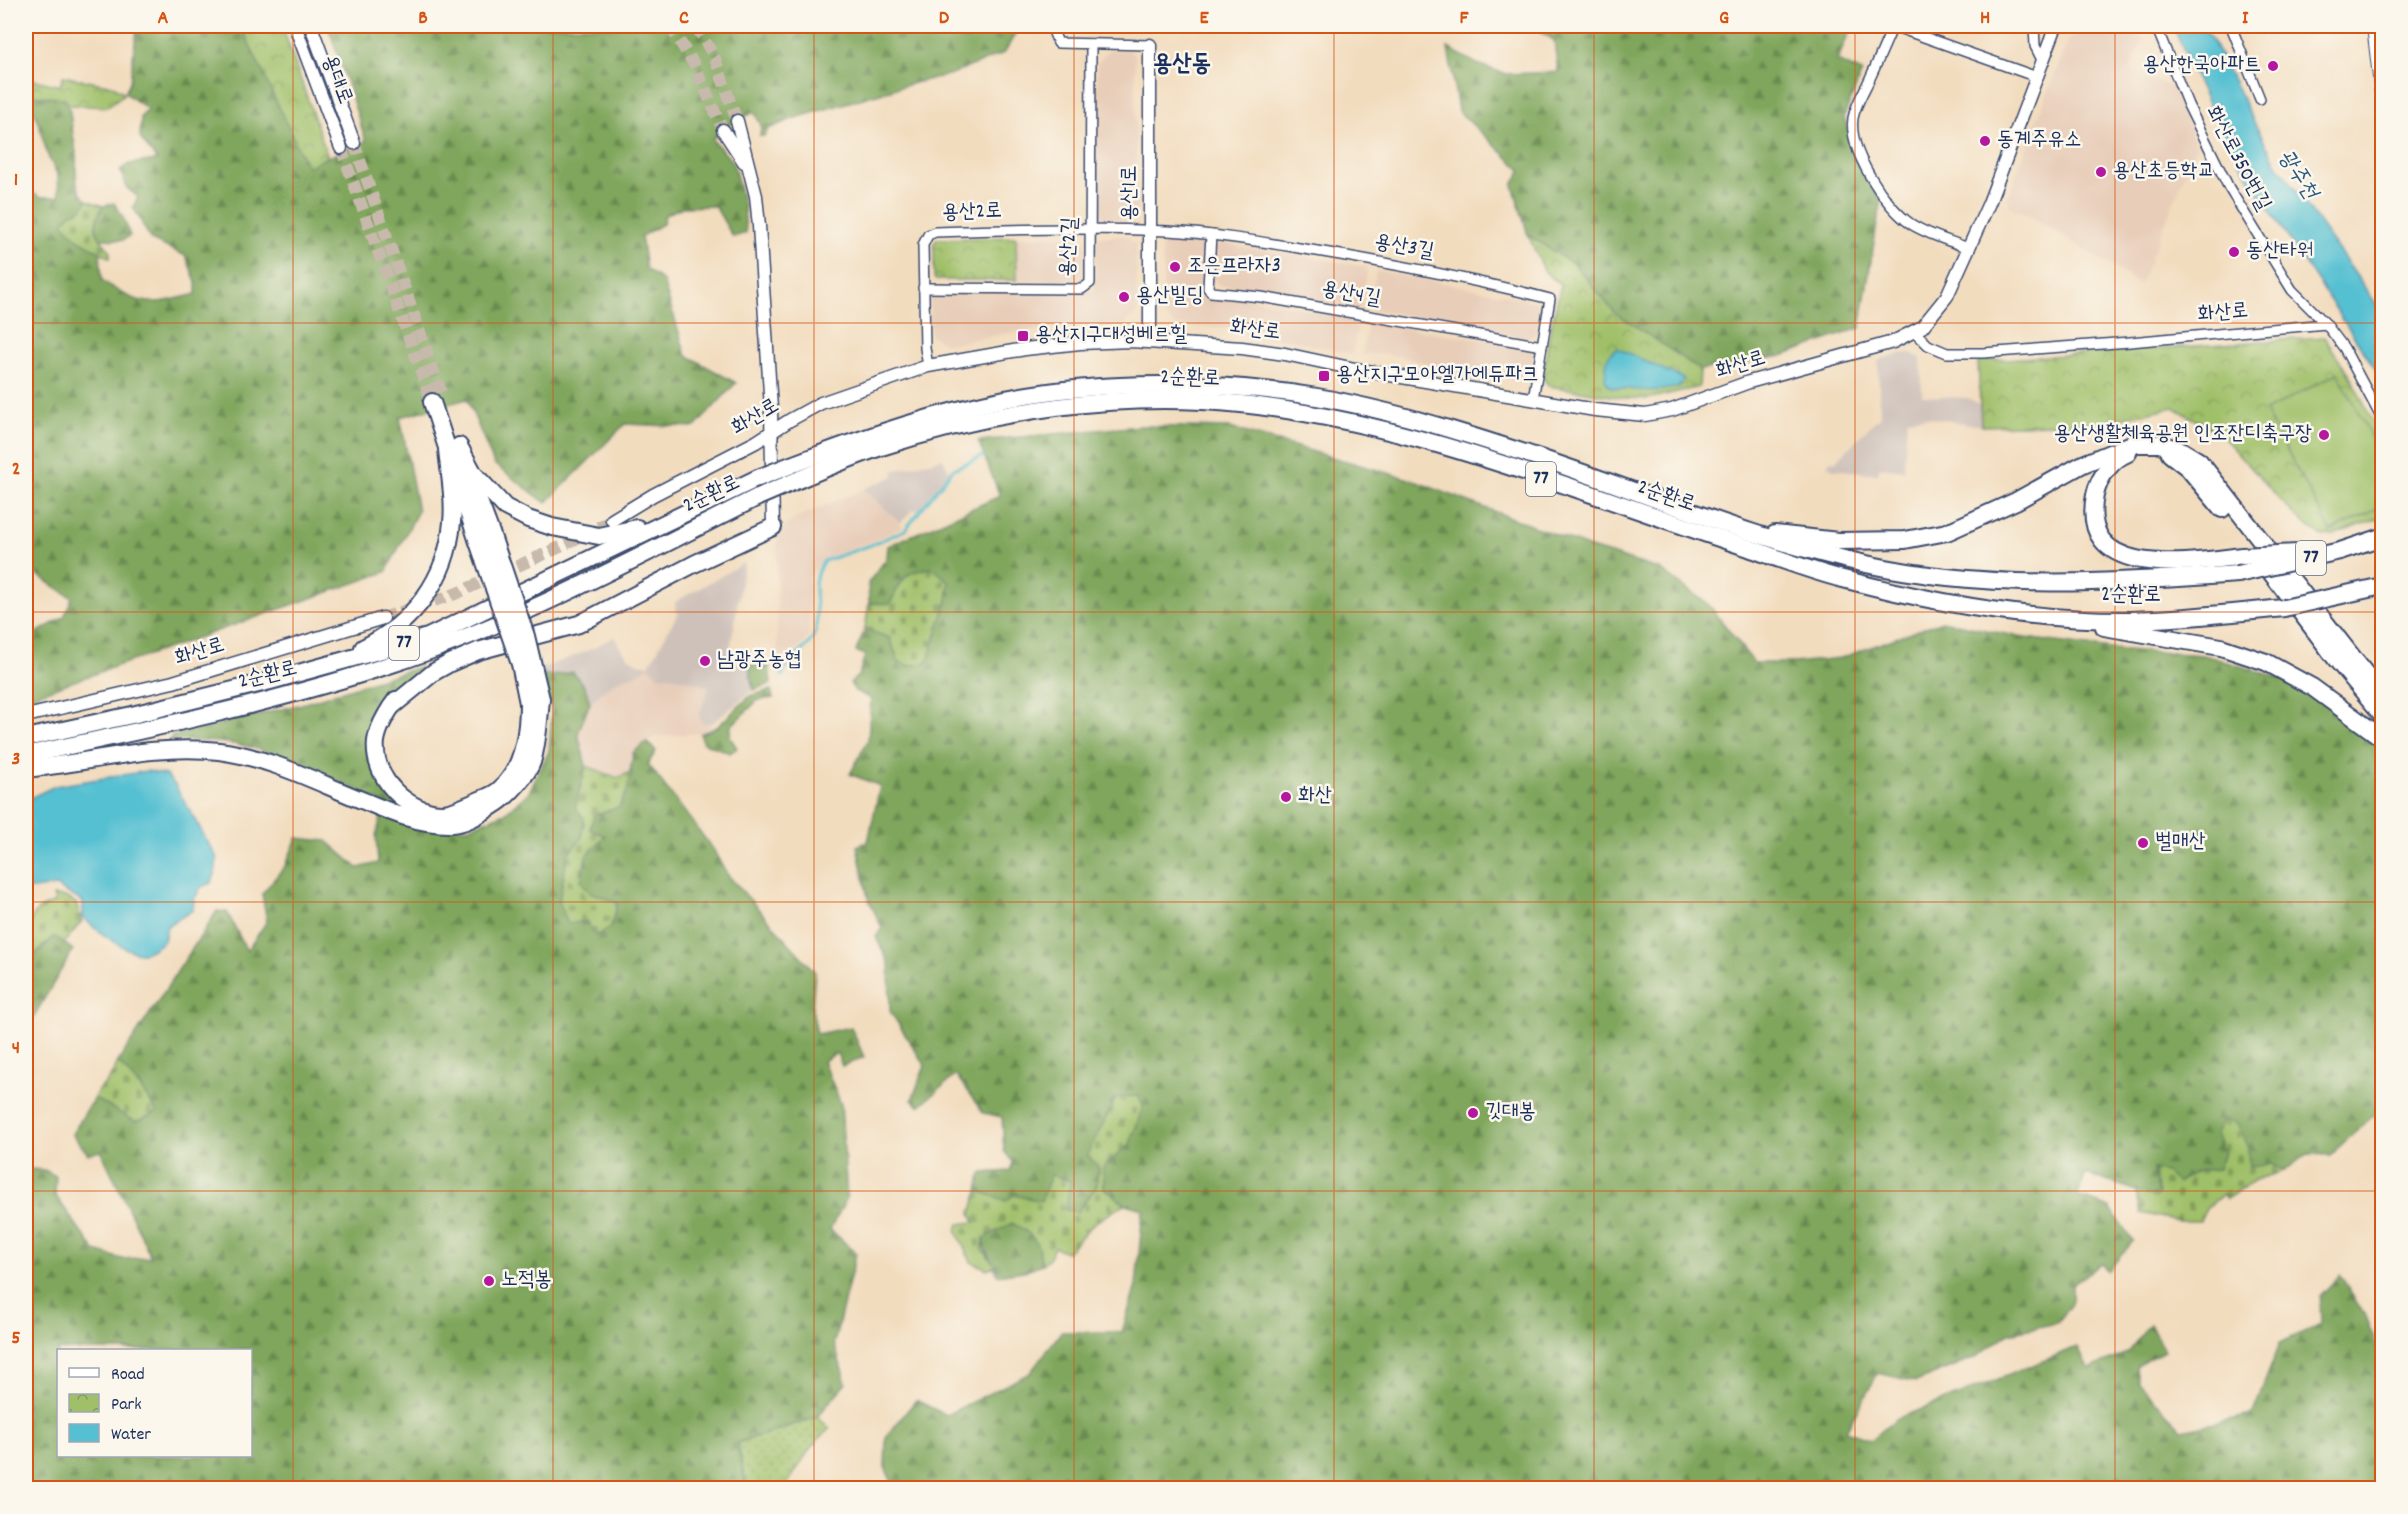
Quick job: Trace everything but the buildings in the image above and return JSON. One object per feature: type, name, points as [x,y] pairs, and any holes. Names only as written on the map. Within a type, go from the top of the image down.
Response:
[{"type":"highway","name":"2순환로","points":[[26,755],[144,730],[296,693],[397,662],[461,638],[553,598],[758,497],[795,472],[892,428],[931,416],[1008,398],[1071,390],[1135,386],[1188,386],[1254,389],[1318,397],[1459,433],[1808,550],[1869,565],[1963,580],[2079,583],[2238,574],[2340,550],[2382,537]]},
{"type":"highway","points":[[26,769],[72,765],[135,752],[172,748],[220,751],[253,758],[297,772],[409,819],[449,825],[474,818],[507,797],[532,764],[534,701],[526,636],[484,536],[437,400]]},
{"type":"highway","name":"2순환로","points":[[26,738],[270,681],[428,637],[758,478],[795,472],[949,427],[1019,413],[1108,402],[1161,400],[1237,404],[1342,419],[1451,448],[1840,578],[1919,598],[2050,617],[2129,620],[2203,617],[2284,608],[2382,586]]},
{"type":"highway","points":[[1755,533],[1798,535],[1838,541],[1905,540],[1947,532],[2016,501],[2083,464],[2132,444],[2159,444],[2181,450],[2199,461],[2382,695]]},
{"type":"highway","points":[[453,447],[474,474],[505,507],[528,519],[599,536],[621,532],[728,494]]},
{"type":"highway","points":[[26,733],[313,664],[355,651],[380,639],[418,608],[440,571],[447,553],[453,521],[453,447]]},
{"type":"highway","points":[[2340,550],[2242,556],[2170,564],[2145,561],[2111,549],[2101,537],[2097,528],[2094,498],[2098,483],[2118,457],[2134,451],[2150,449],[2169,453],[2188,468],[2229,517],[2336,659],[2382,714]]},
{"type":"highway","points":[[391,708],[434,672],[450,663],[478,651],[579,624],[694,564],[773,527]]},
{"type":"highway","points":[[2050,617],[2222,647],[2266,662],[2312,687],[2382,738]]},
{"type":"highway","points":[[461,638],[405,687],[391,708],[376,741],[378,764],[399,796],[422,809],[445,814],[498,792],[514,771],[524,746],[534,701]]},
{"type":"main road","name":"용대로","points":[[295,26],[341,148]]},
{"type":"main road","name":"용대로","points":[[311,26],[354,143]]},
{"type":"main road","name":"화산로","points":[[612,520],[630,508],[756,442],[821,403],[928,366],[1025,349],[1080,343],[1150,341],[1285,354],[1355,369],[1624,415],[1658,414],[1749,382],[1873,349],[1915,332],[1937,312],[1947,296],[1970,249],[2056,26]]},
{"type":"main road","points":[[2374,26],[2382,94]]},
{"type":"main road","name":"용산1로","points":[[1150,45],[1150,341]]},
{"type":"main road","points":[[736,121],[756,196],[759,226],[772,431],[773,527]]},
{"type":"main road","points":[[723,130],[748,168]]},
{"type":"main road","name":"화산로","points":[[26,716],[173,681],[383,618]]},
{"type":"street","points":[[1051,26],[1058,44],[1150,45]]},
{"type":"street","points":[[1970,249],[1914,225],[1892,208],[1872,179],[1858,148],[1852,128],[1856,110],[1893,26],[2037,77]]},
{"type":"street","points":[[2034,26],[2035,46],[2042,60]]},
{"type":"street","name":"화산로350번길","points":[[2156,26],[2188,105],[2229,188],[2292,290],[2326,324],[2353,362],[2382,419]]},
{"type":"street","points":[[2231,26],[2260,99]]},
{"type":"street","name":"용산2길","points":[[923,288],[1082,289],[1087,287],[1091,279],[1091,44]]},
{"type":"street","name":"용산2로","points":[[928,366],[924,348],[923,245],[926,237],[932,233],[1090,229],[1150,231]]},
{"type":"street","name":"용산3길","points":[[1150,231],[1211,235],[1445,274],[1550,299],[1533,399]]},
{"type":"street","name":"용산4길","points":[[1211,235],[1208,288],[1211,292],[1261,297],[1542,346]]},
{"type":"street","name":"화산로","points":[[1915,332],[1928,345],[1947,353],[1983,353],[2326,324]]},
{"type":"shaded area","name":"용산초등학교","points":[[2090,26],[2109,26],[2143,39],[2130,69],[2173,87],[2197,146],[2140,284],[2033,218],[2009,206],[2007,198],[2068,40]]},
{"type":"shaded area","points":[[1109,50],[1128,50],[1135,55],[1137,210],[1127,219],[1104,219],[1097,214],[1097,64]]},
{"type":"shaded area","points":[[1078,236],[1086,244],[1086,275],[1082,280],[1017,280],[1016,237]]},
{"type":"shaded area","points":[[1127,236],[1136,245],[1137,313],[1124,325],[1015,332],[945,344],[931,335],[930,298],[937,292],[1095,291],[1095,240],[1100,237]]},
{"type":"shaded area","points":[[1199,239],[1203,244],[1203,290],[1207,295],[1259,300],[1359,320],[1352,354],[1292,340],[1247,335],[1226,328],[1175,326],[1165,316],[1162,246],[1167,240]]},
{"type":"shaded area","points":[[1222,243],[1368,267],[1361,309],[1269,291],[1218,285],[1212,277],[1216,246]]},
{"type":"shaded area","points":[[1376,270],[1537,301],[1541,308],[1536,333],[1529,338],[1370,309]]},
{"type":"shaded area","points":[[1368,322],[1528,347],[1533,354],[1529,378],[1523,381],[1433,367],[1408,358],[1385,354],[1362,354]]},
{"type":"shaded area","points":[[1910,353],[1921,358],[1922,396],[1968,398],[1980,405],[1981,426],[1925,417],[1907,419],[1904,470],[1879,467],[1878,474],[1833,469],[1827,465],[1831,460],[1835,462],[1880,416],[1878,362],[1881,359]]},
{"type":"shaded area","points":[[943,458],[949,471],[918,511],[914,509],[900,523],[864,489],[895,476],[893,471]]},
{"type":"shaded area","points":[[864,489],[903,527],[824,559],[816,567],[809,579],[809,635],[804,643],[777,662],[777,531],[798,517]]},
{"type":"shaded area","points":[[744,563],[728,663],[749,665],[753,690],[712,723],[702,723],[699,716],[709,686],[657,675],[649,666],[636,675],[614,682],[590,703],[585,687],[573,672],[553,676],[538,674],[535,671],[594,648],[615,636],[619,646],[629,658],[649,665],[677,615],[675,602]]},
{"type":"shaded area","points":[[649,665],[657,675],[709,686],[699,716],[702,723],[712,723],[706,732],[654,737],[633,753],[632,771],[618,779],[586,766],[578,733],[590,703],[614,682],[636,675]]},
{"type":"green space","points":[[137,26],[241,26],[307,166],[366,141],[328,26],[1020,26],[1004,53],[952,74],[792,119],[768,129],[764,136],[760,136],[761,125],[754,112],[731,124],[712,139],[733,162],[744,206],[746,233],[733,237],[715,206],[682,207],[665,215],[663,224],[641,236],[646,269],[663,281],[686,355],[736,383],[695,427],[625,424],[546,503],[494,464],[467,399],[400,417],[418,511],[386,572],[26,698],[26,639],[64,617],[72,598],[26,567],[26,189],[40,197],[59,197],[58,176],[48,156],[36,116],[26,94],[65,99],[69,105],[76,152],[77,183],[87,200],[82,209],[70,214],[76,238],[100,252],[102,280],[126,296],[147,302],[196,294],[196,282],[186,256],[151,240],[133,207],[138,197],[127,188],[120,170],[129,164],[157,160],[140,138],[141,117],[148,109],[125,93],[130,82]]},
{"type":"green space","points":[[241,26],[282,26],[328,157],[307,167]]},
{"type":"green space","points":[[1530,26],[1852,26],[1837,61],[1862,72],[1844,117],[1859,167],[1881,199],[1860,328],[1782,356],[1700,370],[1614,312],[1575,265],[1528,235],[1513,185],[1521,170],[1458,111],[1448,48],[1477,64],[1506,74],[1558,72],[1554,40]]},
{"type":"green space","points":[[63,76],[113,86],[125,93],[107,107],[69,105],[65,99],[26,94],[26,78],[60,86]]},
{"type":"green space","points":[[87,200],[103,206],[97,219],[96,230],[100,239],[110,250],[110,258],[76,238],[63,223],[70,214],[82,209]]},
{"type":"green space","points":[[114,203],[123,217],[130,236],[123,240],[100,239],[96,226],[98,215],[103,206]]},
{"type":"green space","points":[[1528,235],[1575,265],[1614,312],[1700,370],[1699,387],[1647,399],[1624,398],[1549,386],[1543,378],[1549,335],[1561,285],[1545,272]]},
{"type":"green space","points":[[1016,237],[1017,280],[936,280],[934,278],[934,243],[937,239]]},
{"type":"green space","points":[[2324,337],[2349,374],[2382,440],[2382,517],[2333,535],[2321,536],[2296,517],[2222,436],[2174,407],[2097,423],[1981,426],[1978,361]]},
{"type":"green space","name":"용산생활체육공원 인조잔디축구장","points":[[2338,373],[2382,459],[2382,507],[2331,531],[2265,411]]},
{"type":"green space","points":[[1140,426],[1230,428],[1409,479],[1588,547],[1661,570],[1710,606],[1754,663],[1794,663],[1841,658],[1942,621],[2025,638],[2111,649],[2204,655],[2277,677],[2326,704],[2382,740],[2382,1108],[2330,1155],[2308,1154],[2284,1171],[2272,1164],[2249,1168],[2248,1146],[2224,1152],[2218,1169],[2197,1171],[2177,1183],[2166,1173],[2154,1169],[2158,1195],[2148,1195],[2086,1174],[2077,1196],[2110,1208],[2133,1241],[2108,1271],[2101,1264],[2072,1284],[2072,1304],[2057,1323],[2009,1333],[1976,1357],[1916,1382],[1878,1373],[1846,1431],[1871,1440],[1896,1419],[2077,1347],[2089,1369],[2127,1353],[2150,1324],[2164,1351],[2136,1366],[2138,1382],[2182,1430],[2252,1415],[2280,1343],[2321,1324],[2320,1296],[2340,1275],[2365,1316],[2382,1361],[2382,1488],[894,1487],[885,1467],[886,1437],[916,1400],[946,1415],[1030,1373],[1061,1332],[1122,1332],[1136,1286],[1143,1209],[1125,1204],[1104,1188],[1103,1167],[1130,1144],[1098,1166],[1097,1186],[1077,1212],[1066,1210],[1051,1175],[1042,1202],[1014,1195],[1006,1201],[978,1191],[981,1173],[1010,1171],[1013,1162],[1004,1151],[1002,1117],[983,1113],[956,1075],[919,1106],[912,1100],[925,1065],[890,1011],[889,964],[876,937],[882,928],[868,898],[857,846],[868,842],[880,786],[850,774],[868,740],[871,699],[855,691],[850,683],[859,675],[865,655],[856,651],[865,629],[890,638],[898,660],[926,663],[947,600],[949,582],[932,568],[915,571],[901,583],[890,604],[869,603],[868,583],[887,558],[888,546],[1000,496],[978,441]]},
{"type":"green space","points":[[933,568],[949,582],[947,600],[927,663],[906,666],[898,660],[890,638],[865,629],[869,603],[890,604],[905,578],[916,571]]},
{"type":"green space","points":[[749,665],[769,665],[771,684],[753,690]]},
{"type":"green space","points":[[419,667],[421,672],[401,686],[389,700],[372,741],[408,808],[400,811],[326,776],[250,747],[230,743],[171,740],[171,736],[302,704]]},
{"type":"green space","points":[[573,672],[585,687],[590,703],[578,733],[586,766],[575,808],[584,818],[582,838],[568,854],[559,901],[617,903],[590,892],[581,881],[586,856],[605,836],[590,830],[594,815],[619,807],[627,791],[633,753],[646,742],[656,751],[648,764],[713,849],[727,874],[815,972],[812,1009],[817,1034],[851,1027],[864,1057],[842,1066],[837,1053],[823,1061],[841,1104],[847,1198],[830,1229],[856,1253],[834,1343],[846,1383],[817,1417],[737,1443],[747,1488],[26,1488],[26,1176],[32,1169],[44,1170],[56,1176],[55,1195],[95,1251],[122,1259],[151,1257],[101,1151],[88,1154],[72,1134],[94,1098],[136,1121],[157,1112],[141,1087],[118,1062],[217,911],[227,912],[247,951],[267,921],[262,894],[285,866],[297,838],[327,841],[358,868],[378,863],[376,836],[381,817],[467,828],[505,813],[529,792],[549,751],[552,708],[538,674],[553,676]]},
{"type":"green space","points":[[771,690],[773,698],[758,700],[731,726],[730,737],[737,748],[730,753],[704,743],[700,734],[717,727],[750,696]]},
{"type":"green space","points":[[586,766],[618,778],[632,771],[627,791],[619,807],[594,815],[590,829],[605,836],[586,856],[581,881],[590,892],[618,903],[611,927],[596,936],[586,921],[568,924],[559,901],[568,854],[582,838],[584,818],[575,808]]},
{"type":"green space","points":[[53,896],[65,897],[76,903],[82,921],[64,943],[54,936],[26,963],[26,924],[39,909],[55,902]]},
{"type":"green space","points":[[55,936],[73,950],[26,1030],[26,963]]},
{"type":"green space","points":[[118,1062],[140,1087],[157,1112],[136,1122],[94,1098],[98,1090],[108,1081]]},
{"type":"green space","points":[[1139,1096],[1143,1106],[1130,1144],[1103,1167],[1104,1188],[1125,1204],[1094,1223],[1067,1252],[1054,1247],[1050,1257],[1042,1264],[1034,1239],[1012,1223],[984,1238],[983,1250],[996,1266],[987,1269],[971,1262],[956,1230],[959,1224],[975,1222],[971,1213],[978,1191],[1006,1201],[1014,1195],[1041,1201],[1051,1175],[1070,1181],[1066,1210],[1077,1212],[1097,1186],[1098,1166],[1087,1155],[1117,1097]]},
{"type":"green space","points":[[2224,1119],[2237,1123],[2248,1146],[2249,1167],[2272,1164],[2284,1171],[2255,1180],[2226,1199],[2222,1195],[2206,1209],[2200,1221],[2178,1221],[2141,1213],[2136,1190],[2148,1195],[2158,1194],[2153,1169],[2166,1172],[2177,1183],[2197,1171],[2218,1169],[2224,1152],[2216,1134]]},
{"type":"green space","points":[[1012,1222],[1034,1238],[1042,1264],[1024,1271],[997,1275],[985,1249],[984,1238]]},
{"type":"green space","points":[[817,1417],[830,1428],[811,1447],[785,1488],[747,1488],[737,1443]]},
{"type":"water","points":[[2173,26],[2203,26],[2276,162],[2382,312],[2382,380],[2279,225],[2221,129]]},
{"type":"water","points":[[1617,348],[1684,379],[1679,387],[1661,390],[1610,387],[1605,380],[1606,366],[1610,354]]},
{"type":"water","points":[[147,771],[166,775],[175,785],[217,858],[215,875],[211,883],[201,887],[194,899],[193,910],[167,926],[164,941],[143,953],[120,945],[95,928],[83,917],[83,902],[56,886],[26,890],[26,800],[55,786]]},
{"type":"waterway","points":[[782,676],[789,662],[805,648],[816,629],[815,586],[819,569],[824,561],[871,545],[905,530],[953,469],[983,456]]},
{"type":"tunnel","points":[[670,26],[694,64],[723,130]]},
{"type":"tunnel","points":[[696,26],[715,58],[737,121]]},
{"type":"tunnel","points":[[354,143],[443,398]]},
{"type":"tunnel","points":[[341,148],[432,402]]},
{"type":"tunnel","points":[[383,618],[455,594],[558,548],[612,520]]},
{"type":"place","name":"용산한국아파트","points":[[2273,66]]},
{"type":"place","name":"동계주유소","points":[[1985,141]]},
{"type":"place","name":"용산초등학교","points":[[2101,172]]},
{"type":"place","name":"동산타워","points":[[2234,252]]},
{"type":"place","name":"조은프라자3","points":[[1175,267]]},
{"type":"place","name":"용산빌딩","points":[[1124,297]]},
{"type":"place","name":"용산지구대성베르힐","points":[[1023,336]]},
{"type":"place","name":"용산지구모아엘가에듀파크","points":[[1324,376]]},
{"type":"place","name":"용산생활체육공원 인조잔디축구장","points":[[2324,435]]},
{"type":"place","name":"남광주농협","points":[[705,661]]},
{"type":"place","name":"화산","points":[[1286,797]]},
{"type":"place","name":"벌매산","points":[[2143,843]]},
{"type":"place","name":"깃대봉","points":[[1473,1113]]},
{"type":"place","name":"노적봉","points":[[489,1281]]},
{"type":"district","name":"용산동","points":[[1182,65]]},
{"type":"water label","name":"광주천","points":[[2297,175]]}]
